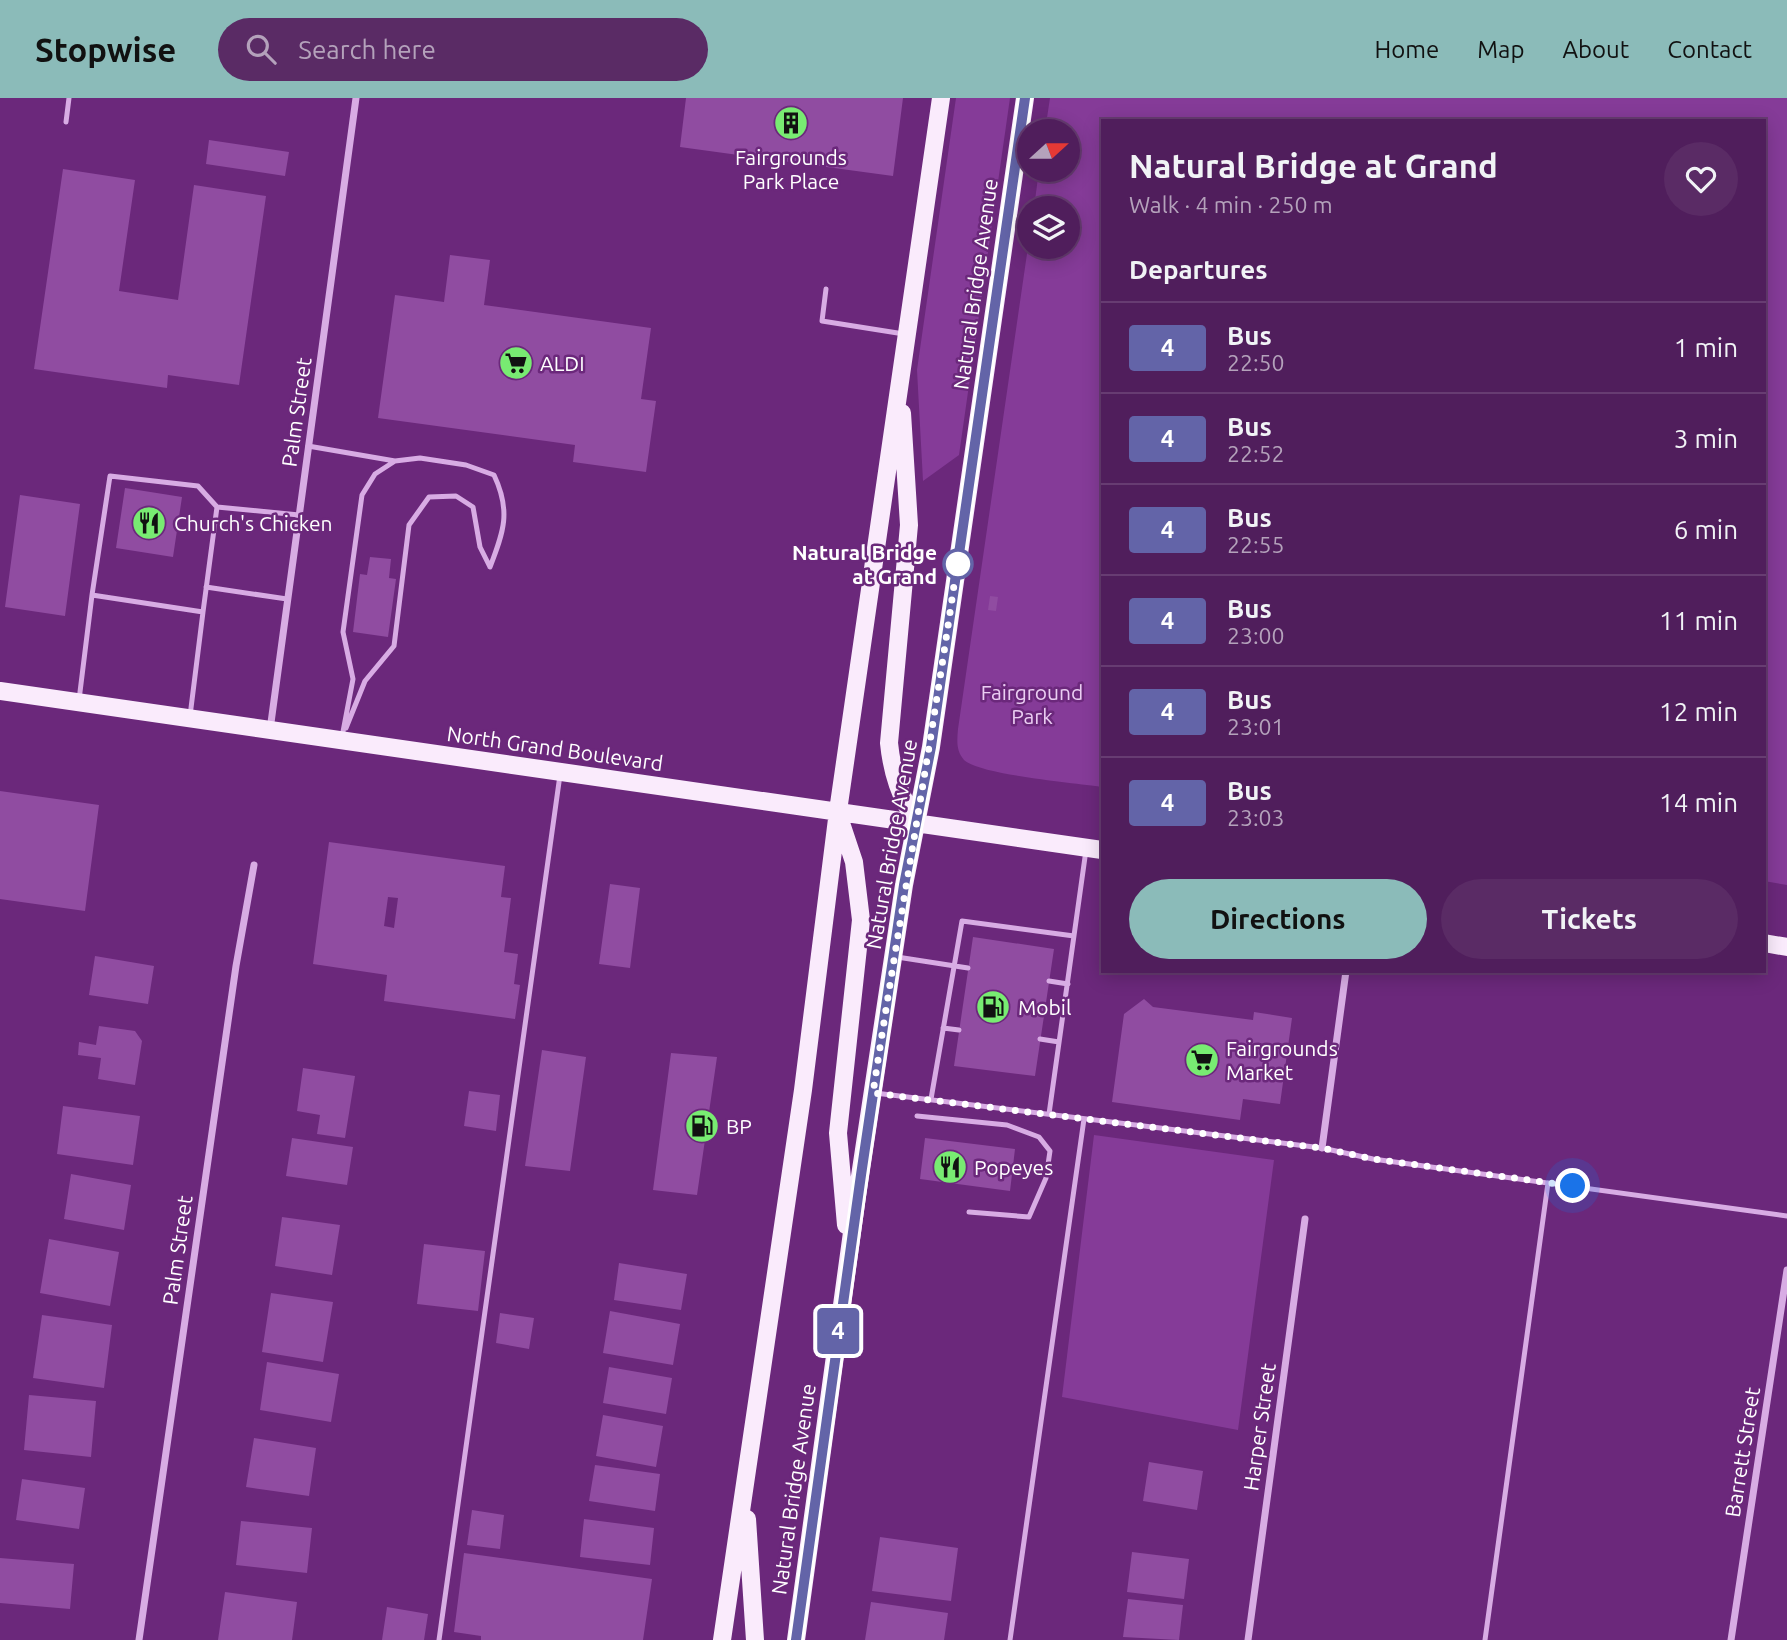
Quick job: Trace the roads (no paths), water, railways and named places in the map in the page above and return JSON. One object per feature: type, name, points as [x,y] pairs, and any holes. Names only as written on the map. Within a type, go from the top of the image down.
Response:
[{"type":"main road","points":[[722,1640],[803,1090],[838,811],[941,98]]},
{"type":"main road","name":"Natural Bridge Avenue","points":[[796,1640],[873,1093],[931,747],[1025,98]]},
{"type":"main road","points":[[900,380],[909,525],[889,743],[892,768],[900,792],[917,822]]},
{"type":"main road","name":"North Grand Boulevard","points":[[0,691],[1094,849]]},
{"type":"main road","points":[[838,811],[854,862],[861,903],[838,1133],[849,1257]]},
{"type":"main road","points":[[1766,943],[1787,947]]},
{"type":"main road","points":[[745,1487],[755,1640]]},
{"type":"street","name":"Palm Street","points":[[270,730],[356,98]]},
{"type":"street","name":"Palm Street","points":[[139,1640],[236,966],[254,865]]},
{"type":"street","points":[[1322,1148],[1346,973]]},
{"type":"street","name":"Harper Street","points":[[1248,1640],[1305,1219]]},
{"type":"street","name":"Barrett Street","points":[[1731,1640],[1787,1270]]},
{"type":"lane","points":[[66,122],[69,98]]},
{"type":"lane","points":[[826,289],[822,321],[907,335]]},
{"type":"lane","points":[[309,446],[395,461],[420,458],[466,465],[494,475],[503,495],[504,531],[490,567],[480,547],[473,507],[456,496],[429,497],[409,525],[394,646],[365,681],[341,741]]},
{"type":"lane","points":[[341,741],[353,679],[343,632],[355,527],[362,495],[375,474],[395,461]]},
{"type":"lane","points":[[79,702],[110,476],[198,486],[217,507],[299,515]]},
{"type":"lane","points":[[189,719],[217,507]]},
{"type":"lane","points":[[206,587],[287,599]]},
{"type":"lane","points":[[92,595],[203,612]]},
{"type":"lane","points":[[439,1640],[561,772]]},
{"type":"lane","points":[[1049,1114],[1074,936],[1094,849]]},
{"type":"lane","points":[[931,1099],[962,921],[1074,936]]},
{"type":"lane","points":[[894,957],[968,968]]},
{"type":"lane","points":[[1049,981],[1068,984]]},
{"type":"lane","points":[[943,1028],[959,1030]]},
{"type":"lane","points":[[1040,1039],[1059,1042]]},
{"type":"lane","points":[[873,1093],[1322,1148],[1373,1159],[1787,1216]]},
{"type":"lane","points":[[917,1116],[1007,1125],[1039,1137],[1050,1151],[1046,1178],[1029,1217],[969,1212]]},
{"type":"lane","points":[[1010,1640],[1084,1119]]},
{"type":"lane","points":[[1485,1640],[1548,1183]]},
{"type":"place","name":"Fairgrounds Park Place","points":[[791,123]]},
{"type":"place","name":"ALDI","points":[[516,363]]},
{"type":"place","name":"Church's Chicken","points":[[149,523]]},
{"type":"place","name":"Natural Bridge at Grand","points":[[958,564]]},
{"type":"place","name":"Mobil","points":[[993,1007]]},
{"type":"place","name":"Fairgrounds Market","points":[[1202,1060]]},
{"type":"place","name":"BP","points":[[702,1126]]},
{"type":"place","name":"Popeyes","points":[[950,1167]]},
{"type":"park label","name":"Fairground Park","points":[[1032,704]]}]
